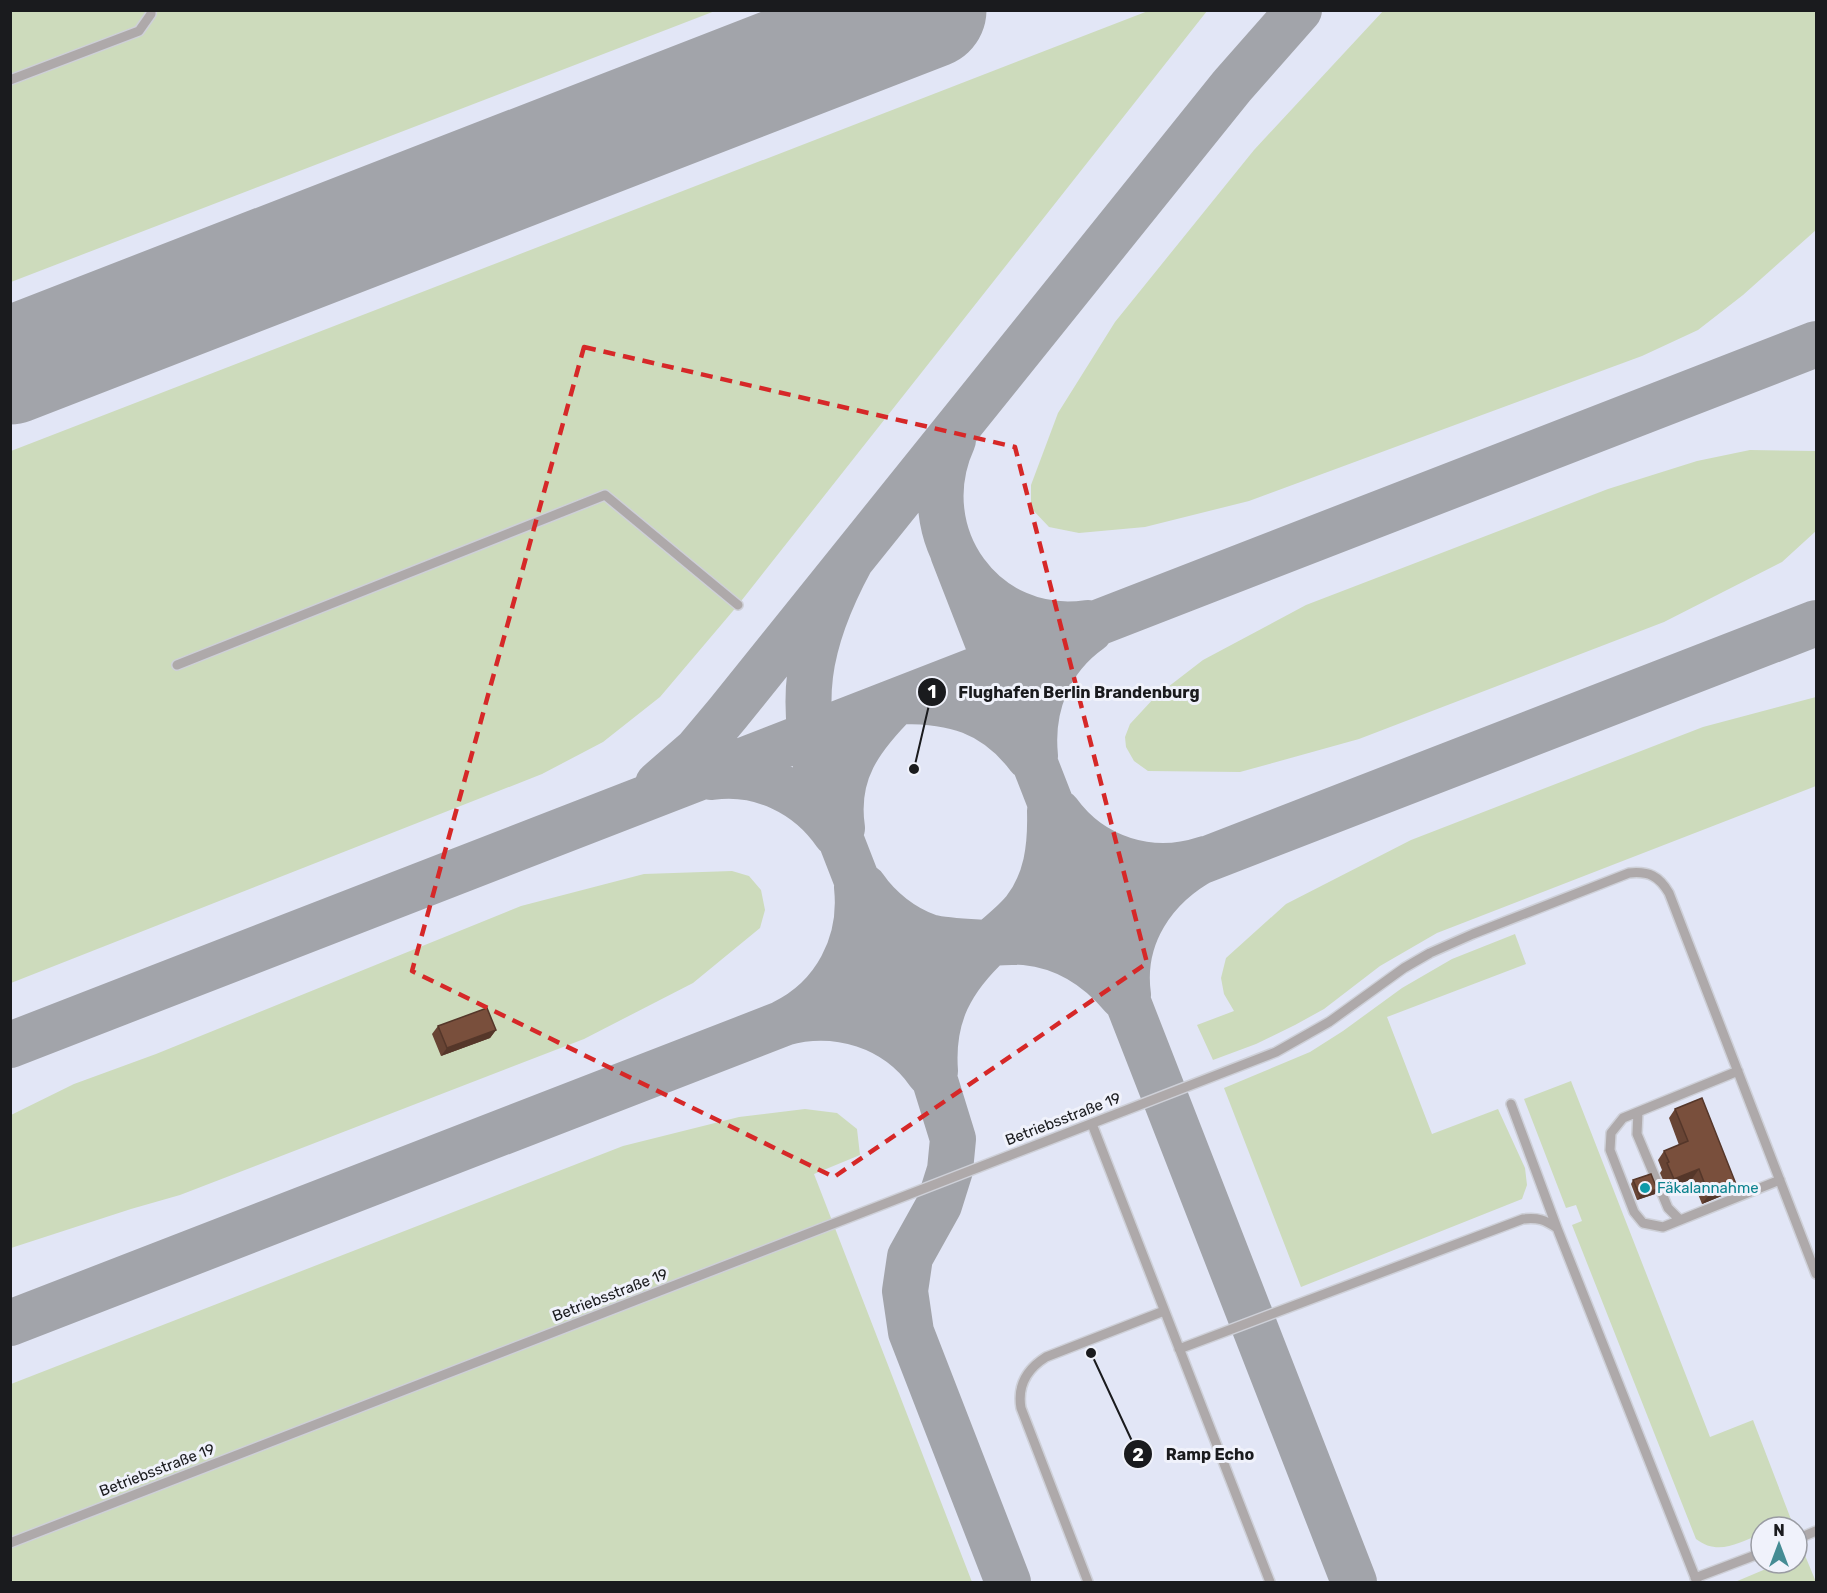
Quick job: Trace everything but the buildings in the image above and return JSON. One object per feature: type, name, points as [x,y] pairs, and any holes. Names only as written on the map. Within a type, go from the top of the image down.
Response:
[{"type":"lane","points":[[10,80],[140,31],[151,14],[151,10]]},
{"type":"lane","points":[[177,664],[605,495],[738,605]]},
{"type":"lane","name":"Betriebsstraße 19","points":[[10,1543],[1276,1052],[1329,1022],[1404,968],[1430,953],[1629,873],[1642,872],[1659,879],[1669,893],[1780,1180],[1812,1249],[1816,1274]]},
{"type":"lane","points":[[1738,1071],[1623,1118],[1611,1133],[1610,1150],[1634,1212],[1643,1223],[1663,1227],[1780,1180]]},
{"type":"lane","points":[[1511,1104],[1557,1228],[1696,1580],[1749,1558]]},
{"type":"lane","points":[[1638,1112],[1637,1134],[1668,1208],[1680,1221]]},
{"type":"lane","points":[[1092,1124],[1270,1582]]},
{"type":"lane","points":[[1179,1349],[1523,1219],[1535,1217],[1544,1219],[1557,1228]]},
{"type":"lane","points":[[1088,1582],[1021,1407],[1019,1396],[1022,1382],[1036,1363],[1046,1357],[1164,1311]]},
{"type":"highlighted area","points":[[584,347],[1015,447],[1147,963],[834,1177],[412,971]]},
{"type":"shaded area","points":[[11,11],[1816,11],[1816,1582],[11,1582]]},
{"type":"green space","points":[[1384,10],[1816,11],[1816,230],[1743,295],[1698,330],[1642,356],[1249,501],[1145,527],[1079,533],[1049,527],[1031,508],[1031,485],[1058,413],[1115,322],[1254,150]]},
{"type":"green space","points":[[11,11],[715,11],[11,282]]},
{"type":"green space","points":[[1148,11],[1207,11],[738,605],[660,697],[603,742],[542,774],[11,983],[11,451]]},
{"type":"green space","points":[[1750,450],[1816,451],[1816,531],[1782,562],[1664,622],[1359,739],[1240,772],[1148,771],[1134,761],[1126,747],[1125,737],[1130,724],[1155,697],[1203,660],[1306,605],[1608,489],[1697,461]]},
{"type":"green space","points":[[1816,697],[1816,786],[1437,933],[1380,966],[1324,1009],[1256,1044],[1213,1060],[1197,1025],[1234,1011],[1224,994],[1221,978],[1226,958],[1286,904],[1411,840],[1703,727]]},
{"type":"green space","points":[[732,871],[749,876],[761,890],[765,910],[760,928],[693,983],[584,1039],[180,1195],[11,1248],[11,1115],[74,1084],[156,1054],[521,906],[644,874]]},
{"type":"green space","points":[[1515,934],[1526,964],[1387,1017],[1432,1134],[1498,1109],[1525,1168],[1527,1185],[1522,1199],[1301,1287],[1224,1088],[1310,1052],[1402,988],[1452,959]]},
{"type":"green space","points":[[1571,1081],[1710,1437],[1753,1420],[1789,1515],[1749,1515],[1749,1539],[1720,1547],[1712,1547],[1696,1539],[1572,1225],[1582,1221],[1576,1205],[1566,1208],[1524,1099]]},
{"type":"green space","points":[[805,1109],[837,1113],[857,1129],[860,1155],[814,1174],[972,1582],[11,1582],[11,1384],[623,1146],[739,1117]]},
{"type":"green space","points":[[1809,1565],[1816,1582],[1735,1582],[1752,1575],[1809,1575]]},
{"type":"taxiway","points":[[658,784],[697,750],[728,713],[1232,86],[1299,10]]},
{"type":"taxiway","points":[[10,1045],[1816,344]]},
{"type":"taxiway","points":[[953,440],[942,475],[941,510],[949,543],[965,572],[988,596],[1017,614],[1051,623],[1088,623]]},
{"type":"taxiway","points":[[953,553],[1354,1582]]},
{"type":"taxiway","points":[[851,560],[836,590],[815,647],[808,703],[810,732],[824,796],[936,1084],[953,1139],[950,1170],[939,1205],[910,1257],[905,1291],[911,1332],[1008,1582]]},
{"type":"taxiway","points":[[10,1323],[1816,623]]},
{"type":"taxiway","points":[[1035,756],[1036,719],[1045,685],[1063,655],[1090,630]]},
{"type":"taxiway","points":[[842,828],[842,790],[846,773],[861,743],[897,701],[936,703],[971,711],[1001,729],[1016,741],[1029,757]]},
{"type":"taxiway","points":[[711,777],[747,777],[781,788],[812,807],[836,834]]},
{"type":"taxiway","points":[[935,1071],[936,1033],[940,1016],[955,985],[977,956],[1024,911],[1038,888],[1046,864],[1050,838],[1050,811]]},
{"type":"taxiway","points":[[1058,812],[1088,842],[1124,860],[1164,866],[1205,859],[1170,883],[1144,915],[1129,953],[1128,995]]},
{"type":"taxiway","points":[[857,887],[858,908],[855,929],[842,967],[817,999],[783,1023],[824,1018],[864,1025],[900,1043],[929,1073]]},
{"type":"taxiway","points":[[864,887],[892,917],[919,933],[949,940],[988,943],[1025,942],[1054,948],[1092,967],[1123,997]]},
{"type":"runway","points":[[10,366],[928,10]]},
{"type":"place","name":"Flughafen Berlin Brandenburg","points":[[914,769]]},
{"type":"place","name":"Fäkalannahme","points":[[1645,1188]]},
{"type":"place","name":"Ramp Echo","points":[[1091,1353]]}]
